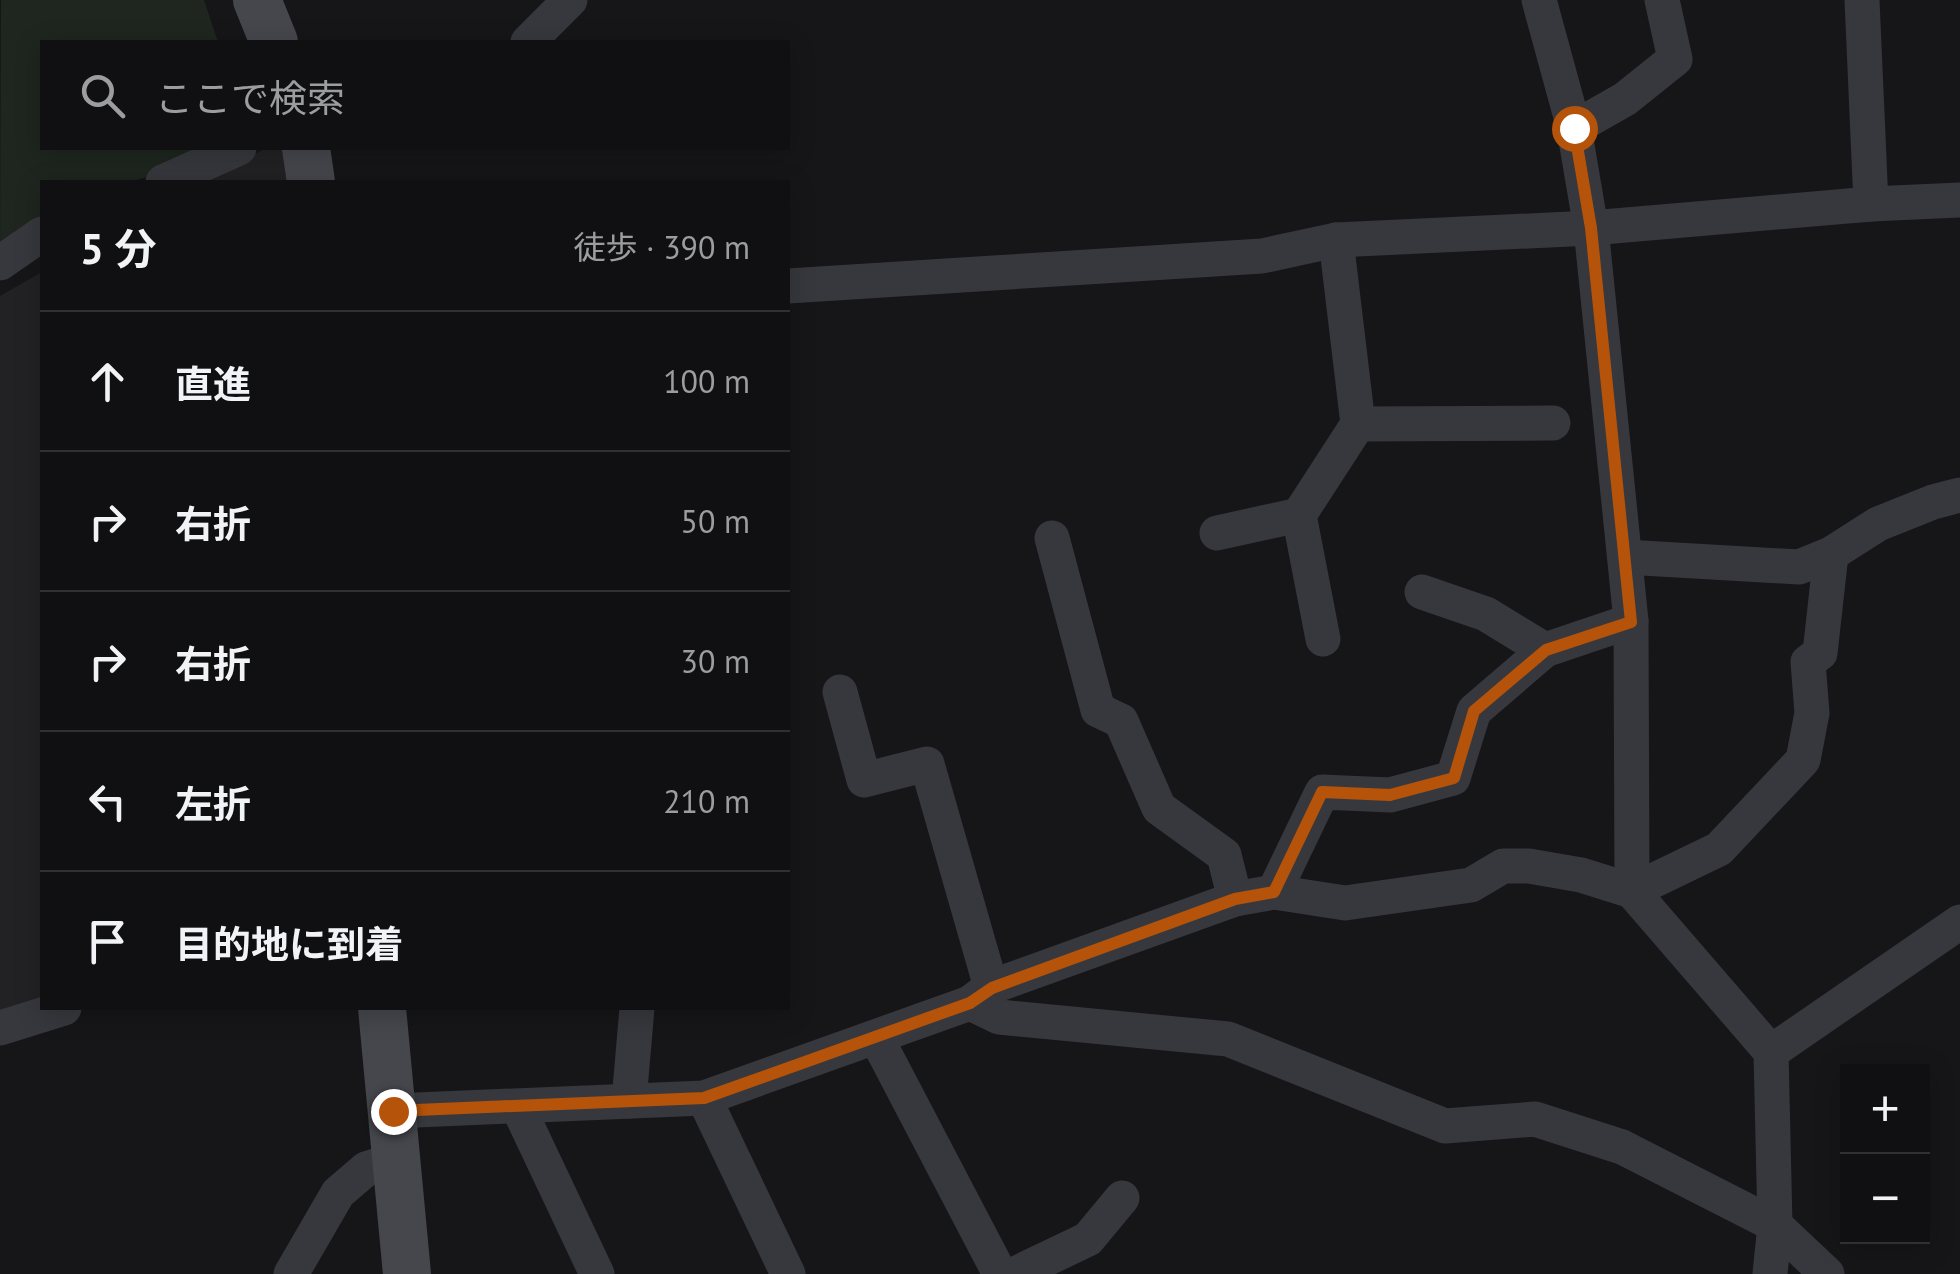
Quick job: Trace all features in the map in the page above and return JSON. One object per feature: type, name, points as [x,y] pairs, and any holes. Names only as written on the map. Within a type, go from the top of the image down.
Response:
[{"type":"main road","points":[[256,0],[273,40]]},
{"type":"main road","points":[[306,150],[311,180]]},
{"type":"main road","points":[[382,1010],[407,1274]]},
{"type":"street","points":[[530,40],[570,0]]},
{"type":"street","points":[[1539,0],[1574,128],[1591,228],[1631,622],[1632,891]]},
{"type":"street","points":[[1574,128],[1625,99],[1675,59],[1662,0]]},
{"type":"street","points":[[1862,0],[1871,204]]},
{"type":"street","points":[[167,180],[235,150]]},
{"type":"street","points":[[790,286],[1262,256],[1336,240],[1591,228],[1960,200]]},
{"type":"street","points":[[0,263],[40,235]]},
{"type":"street","points":[[1323,640],[1299,515],[1358,424],[1336,240]]},
{"type":"street","points":[[1358,424],[1552,423]]},
{"type":"street","points":[[1624,557],[1799,567],[1831,554],[1878,524],[1960,495]]},
{"type":"street","points":[[1218,533],[1299,515]]},
{"type":"street","points":[[1052,538],[1098,710],[1122,721],[1160,808],[1224,855],[1235,899]]},
{"type":"street","points":[[1632,891],[1719,848],[1803,760],[1812,713],[1808,662],[1820,653],[1831,554]]},
{"type":"street","points":[[1422,592],[1486,614],[1546,650]]},
{"type":"street","points":[[1274,892],[1322,792],[1390,795],[1454,778],[1474,711],[1546,650],[1631,622]]},
{"type":"street","points":[[840,692],[864,780],[927,764],[981,995],[1000,1017],[1228,1039],[1445,1126],[1535,1119],[1622,1147],[1775,1225],[1827,1274]]},
{"type":"street","points":[[393,1111],[704,1098],[877,1038],[1235,899],[1274,892],[1345,904],[1471,885],[1503,866],[1529,866],[1581,875],[1632,891],[1771,1052],[1775,1225],[1770,1274]]},
{"type":"street","points":[[1771,1052],[1960,922]]},
{"type":"street","points":[[0,1028],[58,1010]]},
{"type":"street","points":[[629,1101],[637,1010]]},
{"type":"street","points":[[877,1038],[1000,1274]]},
{"type":"street","points":[[704,1098],[788,1274]]},
{"type":"street","points":[[518,1107],[597,1274]]},
{"type":"street","points":[[291,1274],[338,1193],[366,1169],[397,1159]]},
{"type":"street","points":[[1015,1274],[1088,1239],[1122,1198]]},
{"type":"shaded area","points":[[1,0],[204,0],[217,40],[40,40],[40,150],[200,150],[203,158],[137,180],[40,180],[40,221],[0,250]]},
{"type":"shaded area","points":[[262,150],[294,150],[296,180],[208,180]]},
{"type":"shaded area","points":[[40,273],[40,1002],[0,1012],[0,296]]},
{"type":"route","points":[[393,1111],[704,1098],[877,1038],[970,1003],[992,988],[1235,899],[1274,892],[1322,792],[1390,795],[1454,778],[1474,711],[1546,650],[1631,622],[1591,228],[1574,128]]}]
